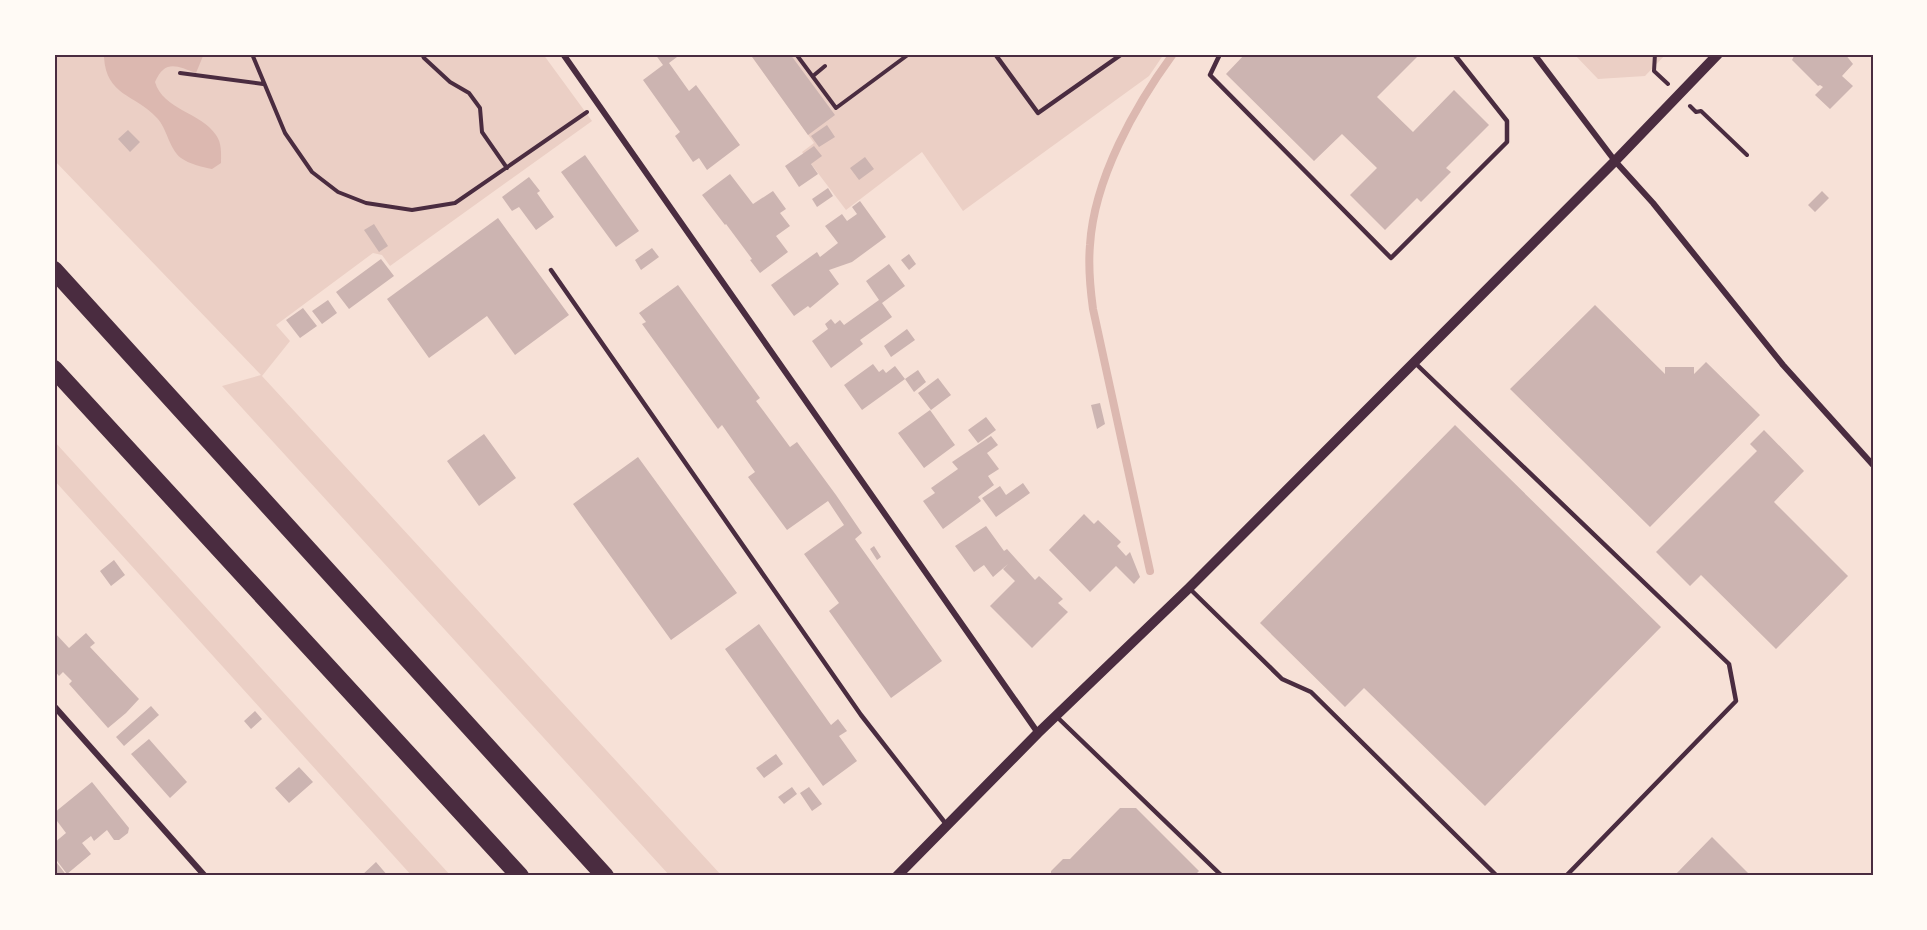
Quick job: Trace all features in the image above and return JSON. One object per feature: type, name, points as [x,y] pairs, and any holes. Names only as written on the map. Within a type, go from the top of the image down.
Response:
[{"type":"highway","points":[[54,270],[605,876]]},
{"type":"highway","points":[[54,369],[519,876]]},
{"type":"street","points":[[563,54],[1038,733]]},
{"type":"street","points":[[1534,54],[1615,161],[1653,203],[1783,365],[1873,465]]},
{"type":"street","points":[[897,876],[1038,733],[1189,588],[1615,161],[1718,54]]},
{"type":"street","points":[[54,706],[205,876]]},
{"type":"lane","points":[[995,54],[1038,113],[1122,54]]},
{"type":"lane","points":[[1220,54],[1210,75],[1391,258],[1507,142],[1507,121],[1454,54]]},
{"type":"lane","points":[[551,270],[861,715],[947,826]]},
{"type":"lane","points":[[1414,362],[1729,664],[1736,701],[1566,876]]},
{"type":"lane","points":[[1189,588],[1282,679],[1311,692],[1497,876]]},
{"type":"lane","points":[[1056,716],[1222,876]]},
{"type":"path","points":[[252,54],[285,134],[312,172],[338,192],[366,203],[412,210],[455,203],[598,104]]},
{"type":"path","points":[[422,54],[450,82],[469,93],[480,108],[482,132],[507,168]]},
{"type":"path","points":[[796,54],[836,108],[909,54]]},
{"type":"path","points":[[813,76],[825,66]]},
{"type":"path","points":[[180,73],[263,84]]},
{"type":"path","points":[[1701,111],[1747,155]]},
{"type":"shaded area","points":[[54,54],[543,54],[592,121],[390,266],[382,255],[373,253],[276,325],[290,341],[262,376],[722,876],[670,876],[222,386],[261,375],[54,160]]},
{"type":"shaded area","points":[[108,54],[197,54],[203,56],[196,73],[177,67],[167,67],[155,82],[166,99],[201,121],[216,135],[220,145],[221,163],[212,169],[181,158],[157,118],[123,93],[110,80],[104,57]]},
{"type":"shaded area","points":[[750,54],[1164,54],[1149,76],[963,211],[922,152],[846,210],[802,152],[814,143]]},
{"type":"shaded area","points":[[1574,54],[1666,54],[1645,76],[1598,79]]},
{"type":"shaded area","points":[[54,441],[451,876],[412,876],[54,480]]},
{"type":"building","points":[[655,54],[681,54],[669,63],[689,91],[696,85],[740,145],[707,170],[699,158],[693,162],[675,136],[680,132],[643,80],[663,65]]},
{"type":"building","points":[[750,54],[790,54],[835,115],[808,135]]},
{"type":"building","points":[[1245,54],[1420,54],[1377,97],[1413,132],[1454,90],[1489,125],[1446,168],[1451,172],[1421,202],[1417,198],[1385,230],[1350,195],[1377,168],[1342,134],[1314,161],[1226,74]]},
{"type":"building","points":[[1795,54],[1845,54],[1853,64],[1842,76],[1853,86],[1830,109],[1815,95],[1823,87],[1818,86],[1792,60]]},
{"type":"building","points":[[827,125],[835,137],[819,147],[811,136]]},
{"type":"building","points":[[128,130],[140,142],[130,152],[118,139]]},
{"type":"building","points":[[814,146],[822,156],[811,164],[818,174],[799,187],[785,166]]},
{"type":"building","points":[[585,155],[639,231],[616,247],[561,172]]},
{"type":"building","points":[[865,157],[874,169],[859,180],[850,168]]},
{"type":"building","points":[[730,174],[753,204],[773,191],[786,209],[780,213],[790,226],[776,236],[788,252],[760,273],[726,224],[702,195]]},
{"type":"building","points":[[529,177],[540,191],[537,193],[554,217],[536,230],[519,207],[512,211],[502,197]]},
{"type":"building","points":[[828,188],[833,196],[817,207],[812,199]]},
{"type":"building","points":[[1822,191],[1829,198],[1815,212],[1808,205]]},
{"type":"building","points":[[860,201],[886,237],[852,262],[829,270],[839,284],[810,308],[808,306],[794,316],[771,285],[817,252],[820,257],[838,243],[825,226],[842,214],[847,221],[857,214],[852,207]]},
{"type":"building","points":[[498,218],[569,315],[515,355],[487,316],[429,358],[387,299]]},
{"type":"building","points":[[374,224],[388,246],[379,252],[364,230]]},
{"type":"building","points":[[652,248],[659,257],[641,270],[635,260]]},
{"type":"building","points":[[909,254],[916,264],[909,270],[901,260]]},
{"type":"building","points":[[381,259],[394,276],[349,309],[336,292]]},
{"type":"building","points":[[889,264],[905,286],[882,303],[892,317],[860,340],[863,344],[831,368],[812,341],[828,329],[825,324],[831,319],[835,324],[840,320],[844,325],[879,300],[866,281]]},
{"type":"building","points":[[678,285],[760,398],[756,401],[790,447],[797,442],[836,495],[862,533],[855,539],[942,661],[891,698],[829,611],[839,603],[804,554],[844,525],[828,501],[787,530],[748,477],[755,472],[722,425],[718,429],[642,324],[646,322],[639,313]]},
{"type":"building","points":[[328,300],[337,313],[322,324],[312,311]]},
{"type":"building","points":[[1595,305],[1665,374],[1665,367],[1694,367],[1694,374],[1706,362],[1760,415],[1650,527],[1510,389]]},
{"type":"building","points":[[303,308],[317,326],[300,338],[286,320]]},
{"type":"building","points":[[907,329],[915,340],[891,357],[884,346]]},
{"type":"building","points":[[873,364],[879,372],[883,369],[886,373],[895,366],[905,379],[862,410],[844,385]]},
{"type":"building","points":[[918,370],[926,382],[914,392],[905,379]]},
{"type":"building","points":[[938,378],[951,395],[931,410],[918,393]]},
{"type":"building","points":[[1100,403],[1105,424],[1097,429],[1091,405]]},
{"type":"building","points":[[930,410],[955,445],[924,468],[898,433]]},
{"type":"building","points":[[986,417],[996,430],[978,443],[968,430]]},
{"type":"building","points":[[1455,425],[1661,627],[1485,806],[1364,688],[1345,707],[1260,623]]},
{"type":"building","points":[[1764,430],[1804,471],[1774,502],[1848,576],[1776,649],[1701,575],[1690,586],[1656,552],[1757,451],[1750,444]]},
{"type":"building","points":[[484,434],[516,478],[479,506],[447,461]]},
{"type":"building","points":[[991,436],[998,445],[987,453],[999,469],[988,476],[994,485],[978,497],[981,501],[943,529],[923,501],[935,493],[931,488],[958,469],[952,462]]},
{"type":"building","points":[[638,457],[737,593],[671,640],[573,504]]},
{"type":"building","points":[[1023,483],[1030,493],[996,517],[982,498],[1000,486],[1006,495]]},
{"type":"building","points":[[1084,514],[1094,524],[1098,520],[1121,542],[1117,546],[1126,556],[1130,552],[1140,577],[1134,584],[1116,566],[1090,592],[1049,550]]},
{"type":"building","points":[[986,526],[1004,551],[1007,549],[1035,580],[1039,576],[1063,599],[1058,603],[1068,612],[1032,648],[990,606],[1015,581],[1003,569],[1008,564],[993,577],[984,565],[974,572],[955,546]]},
{"type":"building","points":[[874,546],[881,557],[877,560],[870,549]]},
{"type":"building","points":[[114,560],[125,575],[111,586],[100,571]]},
{"type":"building","points":[[759,624],[831,725],[838,719],[847,731],[839,736],[857,761],[823,786],[725,649]]},
{"type":"building","points":[[54,632],[69,648],[86,633],[95,643],[90,647],[139,699],[108,728],[69,684],[72,681],[63,672],[59,676],[54,670]]},
{"type":"building","points":[[151,706],[159,715],[124,746],[116,737]]},
{"type":"building","points":[[255,711],[262,719],[251,729],[244,721]]},
{"type":"building","points":[[149,739],[187,782],[170,798],[131,754]]},
{"type":"building","points":[[776,754],[783,764],[764,778],[756,768]]},
{"type":"building","points":[[299,767],[313,782],[289,803],[275,788]]},
{"type":"building","points":[[92,782],[129,828],[128,833],[119,840],[114,840],[107,830],[94,841],[91,836],[82,843],[91,854],[67,874],[54,857],[54,843],[66,833],[54,817],[54,813]]},
{"type":"building","points":[[792,787],[797,794],[784,804],[778,797]]},
{"type":"building","points":[[809,787],[822,804],[812,811],[800,793]]},
{"type":"building","points":[[1120,808],[1136,808],[1199,871],[1194,876],[1051,876],[1051,871],[1063,859],[1070,859]]},
{"type":"building","points":[[1712,837],[1751,876],[1674,876]]},
{"type":"building","points":[[54,859],[67,876],[54,876]]},
{"type":"building","points":[[376,862],[388,876],[361,876]]},
{"type":"waterway","points":[[1150,571],[1093,309],[1089,253],[1093,220],[1108,169],[1131,120],[1173,54]]}]
